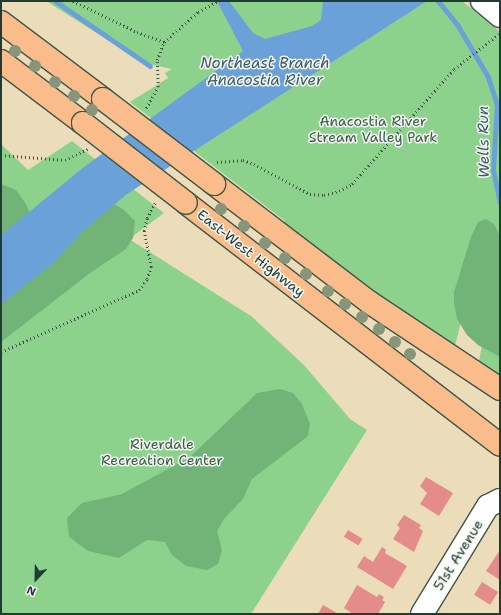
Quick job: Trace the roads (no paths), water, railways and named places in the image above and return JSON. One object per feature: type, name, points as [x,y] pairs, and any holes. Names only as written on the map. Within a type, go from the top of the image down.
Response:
[{"type":"main road","points":[[1,22],[369,302],[500,389]]},
{"type":"main road","name":"East-West Highway","points":[[1,61],[500,445]]},
{"type":"street","points":[[482,1],[500,16]]},
{"type":"street","name":"51st Avenue","points":[[422,614],[488,506],[499,499]]},
{"type":"water","name":"Northeast Branch Anacostia River","points":[[217,1],[229,1],[253,33],[265,39],[312,26],[321,20],[323,1],[427,1],[127,194],[83,231],[52,264],[1,304],[1,235],[84,167],[243,51]]},
{"type":"waterway","points":[[55,1],[150,66]]},
{"type":"waterway","name":"Wells Run","points":[[438,1],[458,26],[488,77],[497,104],[493,170],[500,202]]},
{"type":"park label","name":"Anacostia River Stream Valley Park","points":[[373,130]]},
{"type":"park label","name":"Riverdale Recreation Center","points":[[162,452]]}]
